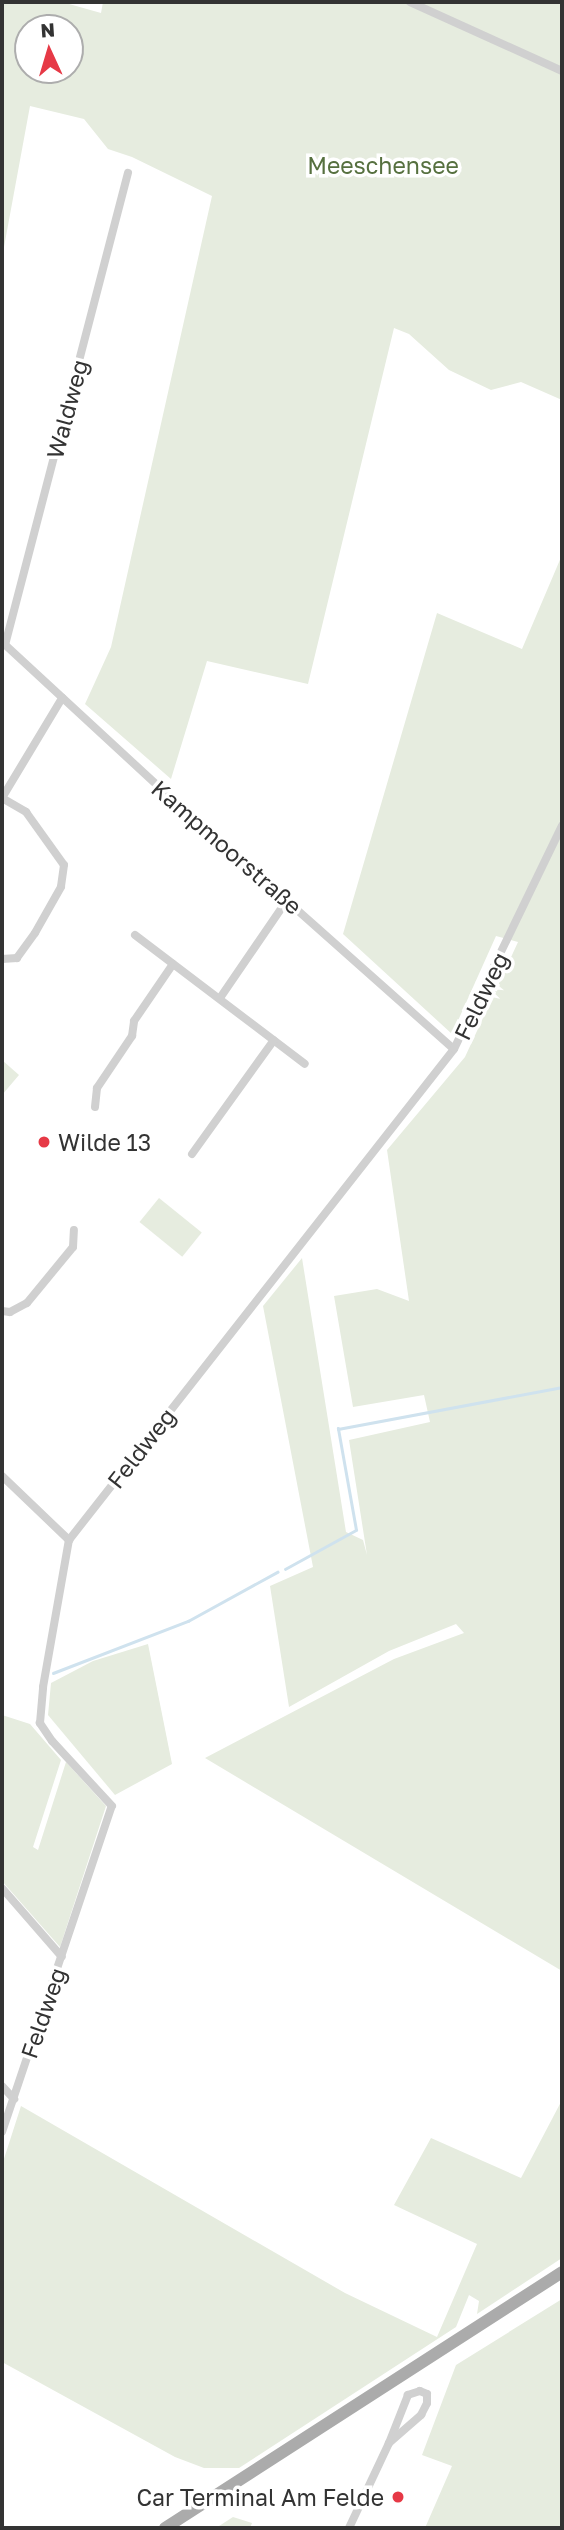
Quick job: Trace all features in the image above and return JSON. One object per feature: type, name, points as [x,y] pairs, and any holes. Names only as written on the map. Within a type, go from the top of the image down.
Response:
[{"type":"main road","points":[[165,2528],[562,2272]]},
{"type":"street","points":[[410,2],[562,71]]},
{"type":"street","name":"Waldweg","points":[[4,643],[128,173]]},
{"type":"street","name":"Kampmoorstraße","points":[[4,643],[454,1049]]},
{"type":"street","points":[[2,959],[16,958],[22,953],[64,877],[64,865],[26,812],[2,798],[62,698]]},
{"type":"street","name":"Feldweg","points":[[2,2132],[112,1806],[52,1741],[40,1723],[43,1687],[69,1540],[454,1049],[562,826]]},
{"type":"street","points":[[220,998],[287,900]]},
{"type":"street","points":[[135,935],[305,1064]]},
{"type":"street","points":[[94,1107],[97,1088],[132,1036],[134,1021],[173,964]]},
{"type":"street","points":[[192,1154],[274,1040]]},
{"type":"street","points":[[2,1311],[10,1312],[27,1303],[73,1247],[75,1230]]},
{"type":"street","points":[[2,1476],[69,1540]]},
{"type":"street","points":[[2,1888],[62,1957]]},
{"type":"street","points":[[2,2086],[14,2099]]},
{"type":"street","points":[[349,2528],[408,2395],[420,2390],[427,2394],[427,2403],[421,2415],[389,2443]]},
{"type":"green space","name":"Meeschensee","points":[[2,2],[62,2],[101,13],[103,2],[562,2],[562,400],[521,382],[491,390],[449,370],[409,334],[394,328],[308,684],[207,661],[171,779],[85,704],[111,647],[212,196],[132,157],[108,149],[84,119],[30,106],[2,258]]},
{"type":"green space","points":[[562,555],[562,1971],[205,1758],[394,1659],[464,1633],[456,1624],[389,1651],[289,1707],[270,1586],[313,1567],[263,1306],[302,1258],[346,1532],[363,1540],[367,1555],[349,1440],[430,1422],[424,1395],[353,1407],[334,1296],[377,1289],[409,1301],[387,1150],[465,1057],[518,942],[496,936],[452,1034],[343,934],[437,613],[522,649]]},
{"type":"green space","points":[[2,1060],[19,1075],[2,1095]]},
{"type":"green space","points":[[159,1198],[202,1233],[182,1257],[139,1222]]},
{"type":"green space","points":[[148,1644],[172,1764],[115,1795],[48,1715],[51,1683],[93,1661]]},
{"type":"green space","points":[[2,1715],[30,1724],[61,1760],[33,1847],[38,1850],[66,1762],[106,1806],[60,1947],[2,1881]]},
{"type":"green space","points":[[562,2100],[562,2258],[477,2314],[479,2301],[469,2295],[456,2327],[239,2468],[204,2468],[175,2457],[2,2362],[2,2165],[21,2106],[345,2293],[437,2337],[477,2244],[394,2205],[431,2138],[521,2178]]},
{"type":"green space","points":[[562,2299],[562,2528],[425,2528],[452,2466],[422,2455],[456,2365]]},
{"type":"green space","points":[[233,2517],[252,2523],[250,2528],[216,2528]]},
{"type":"waterway","points":[[285,1569],[356,1530],[338,1429],[562,1387]]},
{"type":"waterway","points":[[53,1673],[188,1621],[277,1572]]},
{"type":"place","name":"Wilde 13","points":[[44,1142]]},
{"type":"place","name":"Car Terminal Am Felde","points":[[398,2497]]}]
